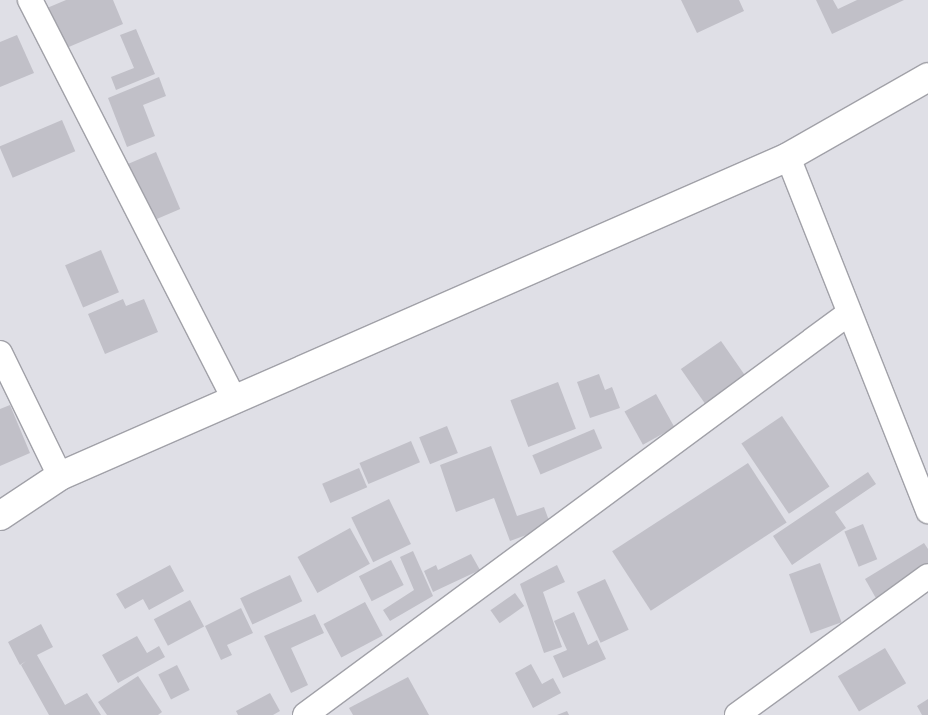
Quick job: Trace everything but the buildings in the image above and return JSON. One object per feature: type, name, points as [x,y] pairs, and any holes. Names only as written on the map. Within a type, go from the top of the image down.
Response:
[{"type":"street","points":[[30,0],[234,400]]},
{"type":"street","points":[[0,516],[60,476],[788,157],[928,77]]},
{"type":"street","points":[[788,157],[928,511]]},
{"type":"street","points":[[304,715],[850,313]]},
{"type":"street","points":[[0,353],[60,476]]},
{"type":"street","points":[[736,715],[928,576]]}]
